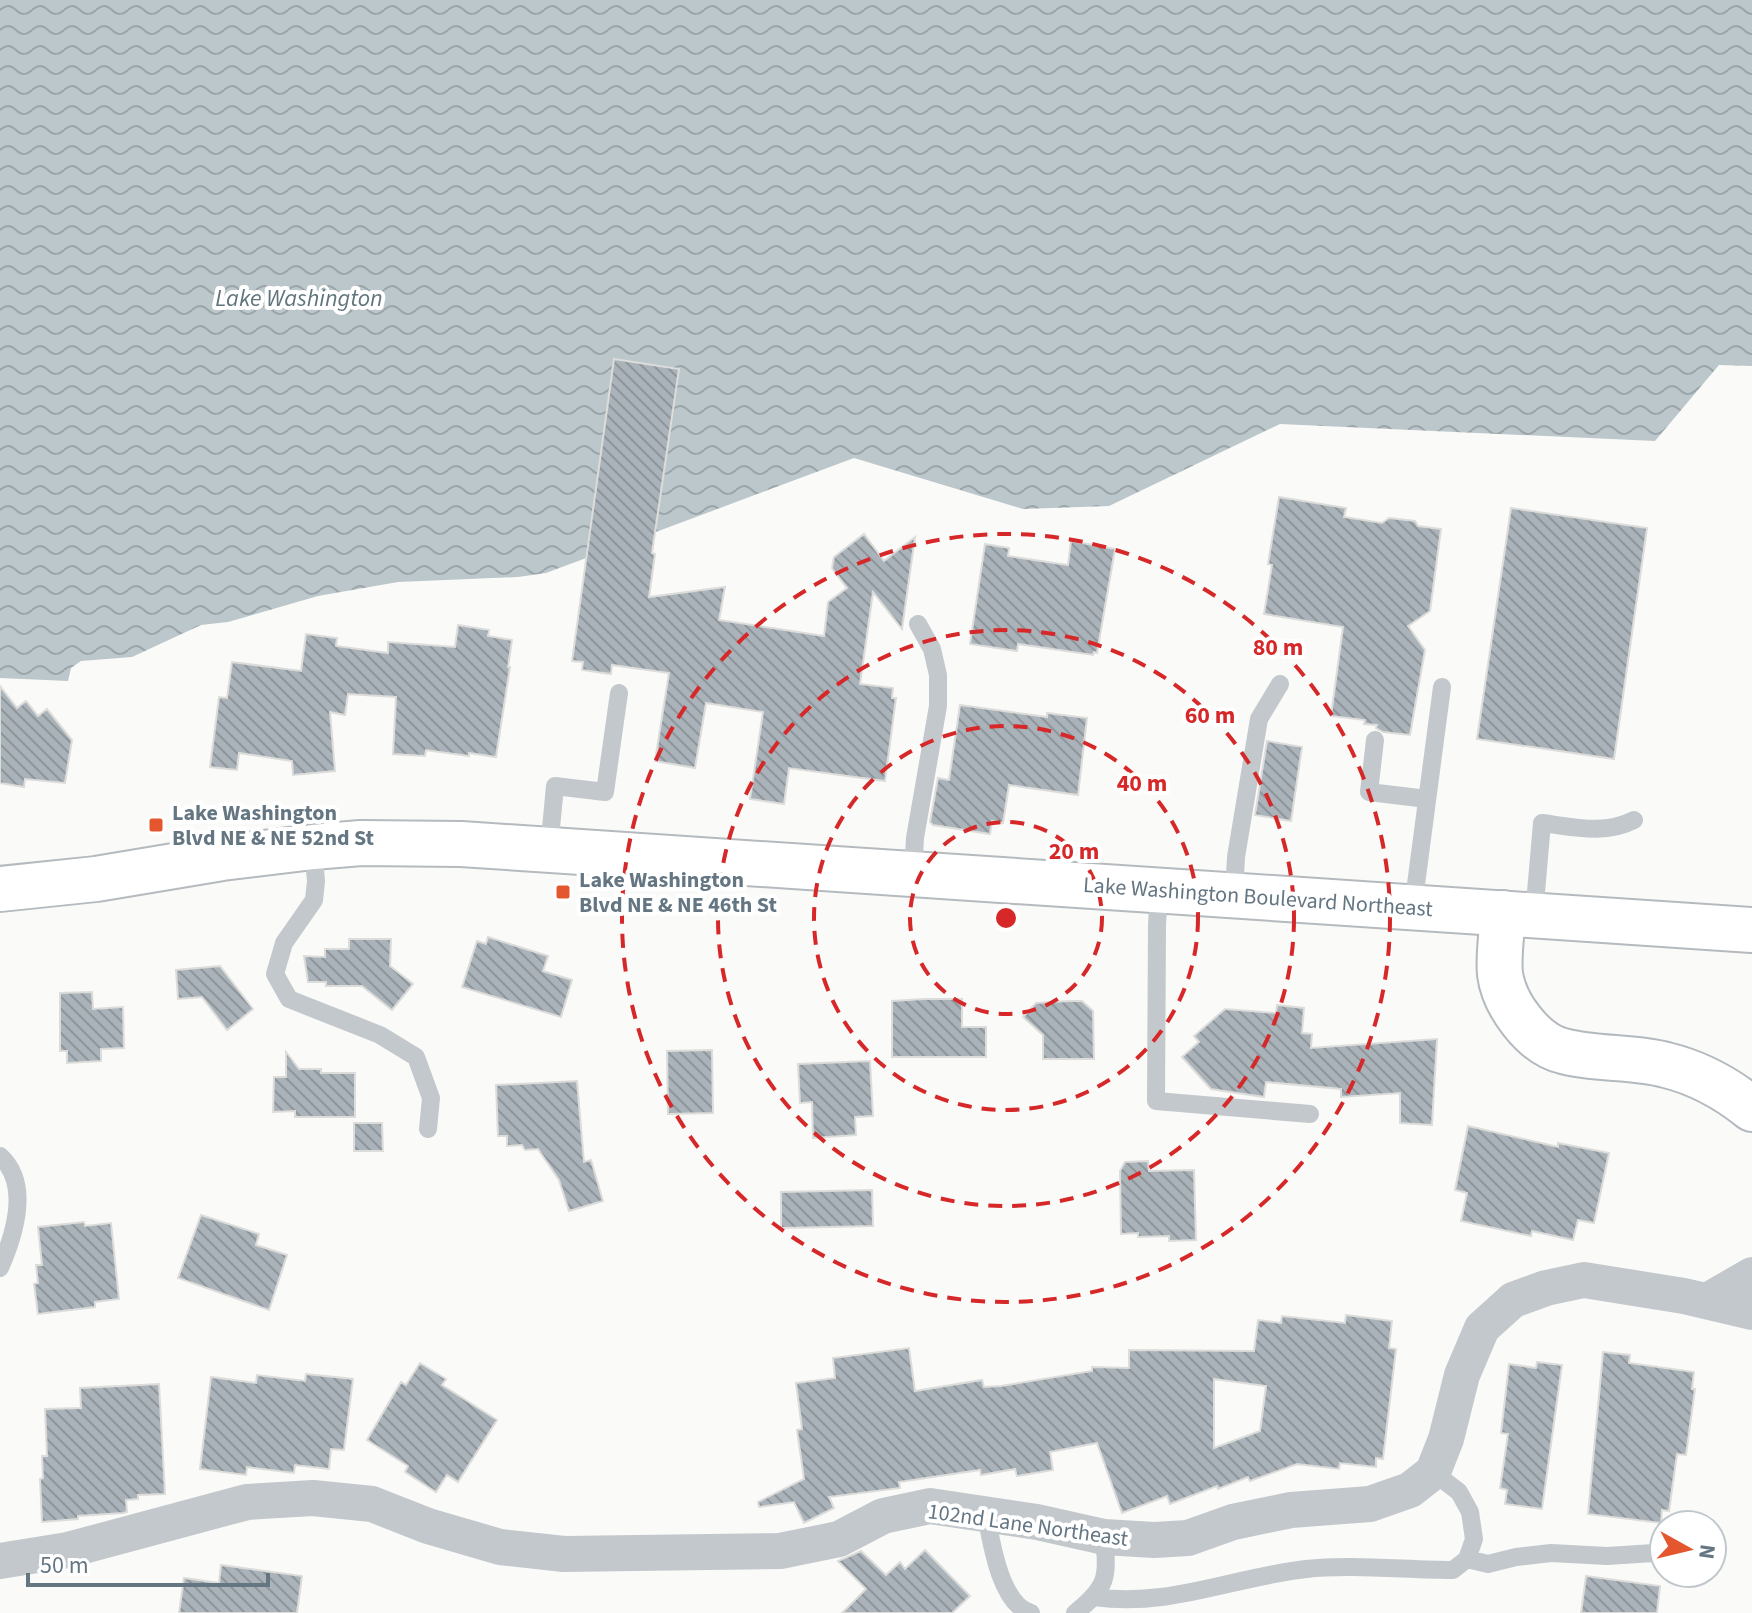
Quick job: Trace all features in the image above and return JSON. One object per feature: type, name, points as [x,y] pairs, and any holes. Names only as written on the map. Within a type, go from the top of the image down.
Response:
[{"type":"main road","name":"Lake Washington Boulevard Northeast","points":[[0,889],[96,879],[313,847],[361,843],[461,844],[1752,930]]},
{"type":"main road","points":[[1518,914],[1500,975],[1512,1010],[1532,1032],[1560,1051],[1662,1064],[1691,1072],[1727,1089],[1752,1109]]},
{"type":"street","points":[[1707,1301],[1752,1275]]},
{"type":"street","points":[[1433,1472],[1446,1439],[1462,1375],[1482,1328],[1513,1300],[1546,1288],[1584,1280],[1752,1312]]},
{"type":"street","name":"102nd Lane Northeast","points":[[0,1561],[68,1550],[247,1502],[313,1498],[372,1504],[428,1526],[500,1547],[564,1554],[780,1551],[839,1539],[883,1516],[930,1506],[1037,1522],[1104,1537],[1154,1540],[1188,1538],[1233,1522],[1291,1510],[1370,1504],[1410,1490],[1433,1472]]},
{"type":"lane","points":[[913,873],[915,838],[938,691],[932,649],[918,624]]},
{"type":"lane","points":[[1234,895],[1236,857],[1259,719],[1280,684]]},
{"type":"lane","points":[[1413,907],[1442,687]]},
{"type":"lane","points":[[549,849],[555,786],[605,792],[619,693]]},
{"type":"lane","points":[[1375,740],[1369,792],[1427,799]]},
{"type":"lane","points":[[1518,914],[1542,823],[1596,830],[1618,828],[1634,820]]},
{"type":"lane","points":[[313,847],[314,900],[284,943],[275,974],[289,999],[380,1035],[416,1057],[431,1098],[428,1129]]},
{"type":"lane","points":[[1159,890],[1156,1101],[1310,1114]]},
{"type":"lane","points":[[0,1156],[13,1180],[17,1201],[16,1226],[0,1268]]},
{"type":"lane","points":[[1095,1597],[1120,1601],[1192,1593],[1243,1580],[1310,1569],[1453,1570],[1467,1559],[1474,1539],[1470,1512],[1459,1492],[1433,1472]]},
{"type":"lane","points":[[986,1514],[993,1555],[1011,1597],[1027,1613]]},
{"type":"lane","points":[[1075,1613],[1095,1597],[1107,1571],[1104,1537]]},
{"type":"lane","points":[[1467,1559],[1488,1564],[1551,1553],[1607,1556],[1648,1553]]},
{"type":"water","name":"Lake Washington","points":[[0,0],[1752,0],[1752,366],[1719,365],[1655,441],[1280,424],[1109,506],[1023,509],[854,458],[546,573],[398,582],[318,596],[228,622],[201,625],[132,657],[81,661],[71,668],[68,681],[0,678]]},
{"type":"building","points":[[614,359],[679,369],[652,553],[655,554],[649,597],[725,587],[719,620],[824,636],[828,602],[847,588],[832,568],[834,557],[864,534],[884,561],[915,537],[902,629],[873,592],[860,684],[893,688],[892,698],[896,698],[885,781],[789,768],[784,804],[750,799],[763,712],[706,703],[695,768],[655,761],[669,673],[612,665],[611,674],[582,670],[583,662],[572,661]]},
{"type":"building","points":[[1279,497],[1346,508],[1344,517],[1382,523],[1389,518],[1415,521],[1418,526],[1441,529],[1430,611],[1408,626],[1425,650],[1410,735],[1383,732],[1376,728],[1377,725],[1364,724],[1365,720],[1331,716],[1343,627],[1264,614]]},
{"type":"building","points":[[1511,508],[1647,528],[1614,759],[1477,739]]},
{"type":"building","points":[[1071,541],[1115,549],[1097,653],[1093,655],[1018,644],[1017,651],[970,644],[985,544],[1009,548],[1008,556],[1068,565]]},
{"type":"building","points":[[458,625],[489,630],[488,636],[512,640],[496,757],[426,750],[425,756],[393,754],[396,697],[348,694],[345,715],[330,712],[335,771],[293,775],[292,761],[239,753],[237,770],[210,767],[219,697],[227,698],[232,662],[301,671],[306,634],[337,638],[336,646],[388,653],[388,642],[455,647]]},
{"type":"building","points":[[0,686],[17,708],[26,701],[38,716],[47,709],[72,740],[65,783],[25,779],[24,787],[0,783]]},
{"type":"building","points":[[960,705],[1047,717],[1047,713],[1087,718],[1078,795],[1009,785],[1003,823],[992,821],[990,834],[933,825],[930,822],[938,778],[949,780]]},
{"type":"building","points":[[1267,741],[1302,747],[1291,821],[1255,815]]},
{"type":"building","points":[[488,937],[548,956],[543,971],[572,980],[561,1017],[462,987],[477,941],[486,944]]},
{"type":"building","points":[[349,939],[391,939],[390,966],[413,984],[392,1010],[362,986],[326,986],[326,982],[308,982],[304,956],[325,957],[325,949],[349,949]]},
{"type":"building","points":[[220,966],[253,1009],[227,1030],[202,997],[178,999],[176,970]]},
{"type":"building","points":[[92,992],[93,1009],[123,1007],[124,1048],[101,1049],[101,1061],[67,1063],[67,1051],[60,1051],[60,993]]},
{"type":"building","points":[[962,999],[962,1027],[986,1027],[986,1057],[892,1057],[892,1001]]},
{"type":"building","points":[[1082,1001],[1093,1011],[1094,1059],[1043,1059],[1043,1035],[1023,1017],[1036,1003]]},
{"type":"building","points":[[1277,1005],[1304,1008],[1302,1033],[1312,1034],[1311,1048],[1437,1039],[1432,1125],[1400,1123],[1400,1093],[1341,1097],[1341,1089],[1266,1082],[1264,1097],[1211,1089],[1182,1057],[1199,1042],[1194,1036],[1225,1009],[1276,1013]]},
{"type":"building","points":[[712,1050],[713,1113],[668,1114],[667,1051]]},
{"type":"building","points":[[286,1052],[299,1069],[321,1069],[321,1073],[355,1073],[355,1117],[295,1117],[295,1111],[273,1112],[274,1077],[286,1077]]},
{"type":"building","points":[[870,1061],[873,1116],[855,1117],[856,1135],[813,1138],[812,1102],[800,1103],[798,1064]]},
{"type":"building","points":[[577,1081],[584,1162],[591,1160],[603,1201],[569,1211],[559,1180],[538,1149],[525,1150],[522,1145],[507,1146],[507,1136],[498,1136],[496,1085]]},
{"type":"building","points":[[354,1123],[382,1123],[383,1151],[354,1151]]},
{"type":"building","points":[[1468,1126],[1558,1147],[1558,1143],[1609,1153],[1594,1223],[1578,1220],[1573,1240],[1532,1231],[1531,1236],[1461,1221],[1467,1193],[1455,1190]]},
{"type":"building","points":[[1148,1161],[1149,1171],[1194,1170],[1196,1240],[1169,1241],[1169,1236],[1121,1234],[1120,1171],[1125,1162]]},
{"type":"building","points":[[872,1190],[873,1226],[781,1228],[781,1192]]},
{"type":"building","points":[[201,1215],[259,1234],[256,1245],[287,1255],[269,1310],[178,1278]]},
{"type":"building","points":[[84,1222],[85,1226],[111,1223],[119,1299],[95,1302],[95,1307],[38,1314],[34,1284],[38,1283],[36,1265],[42,1265],[38,1227]]},
{"type":"building","points":[[1346,1315],[1392,1321],[1389,1348],[1396,1349],[1383,1459],[1376,1458],[1376,1467],[1340,1463],[1339,1469],[1297,1464],[1250,1481],[1248,1477],[1218,1489],[1217,1486],[1170,1504],[1167,1496],[1122,1513],[1097,1443],[1050,1452],[1053,1470],[1017,1476],[1015,1469],[981,1475],[980,1470],[899,1482],[900,1488],[829,1497],[834,1508],[804,1523],[794,1502],[759,1507],[758,1502],[804,1479],[797,1430],[802,1429],[796,1383],[835,1378],[833,1358],[909,1348],[915,1391],[982,1380],[984,1387],[1001,1386],[1092,1371],[1092,1367],[1129,1368],[1129,1350],[1254,1351],[1258,1320],[1281,1323],[1282,1316],[1345,1323]],"holes":[[[1214,1379],[1266,1386],[1260,1431],[1214,1448]]]},
{"type":"building","points":[[1603,1352],[1630,1355],[1629,1363],[1694,1372],[1692,1389],[1695,1389],[1686,1455],[1677,1454],[1669,1509],[1648,1509],[1648,1521],[1588,1514]]},
{"type":"building","points":[[1537,1362],[1562,1365],[1542,1509],[1505,1504],[1507,1490],[1500,1488],[1508,1434],[1501,1433],[1509,1364],[1536,1368]]},
{"type":"building","points":[[420,1363],[446,1379],[442,1385],[497,1420],[458,1482],[447,1475],[436,1492],[405,1472],[408,1466],[367,1440],[401,1382],[406,1385]]},
{"type":"building","points":[[306,1374],[353,1379],[344,1450],[331,1449],[329,1469],[295,1465],[294,1473],[247,1467],[246,1475],[200,1469],[211,1377],[256,1383],[257,1375],[305,1381]]},
{"type":"building","points":[[159,1384],[165,1494],[138,1495],[138,1499],[126,1500],[127,1512],[123,1513],[42,1522],[40,1479],[43,1478],[42,1456],[47,1456],[45,1409],[81,1408],[80,1388]]},
{"type":"building","points":[[925,1550],[970,1596],[952,1613],[842,1613],[866,1589],[838,1561],[861,1551],[886,1575],[900,1562],[905,1569]]},
{"type":"building","points":[[221,1565],[302,1576],[297,1613],[179,1613],[184,1578],[219,1583]]},
{"type":"building","points":[[1586,1576],[1648,1584],[1648,1589],[1660,1589],[1657,1613],[1581,1613]]},
{"type":"place","name":"Lake Washington Blvd NE & NE 52nd St","points":[[156,825]]},
{"type":"place","name":"Lake Washington Blvd NE & NE 46th St","points":[[563,892]]}]
